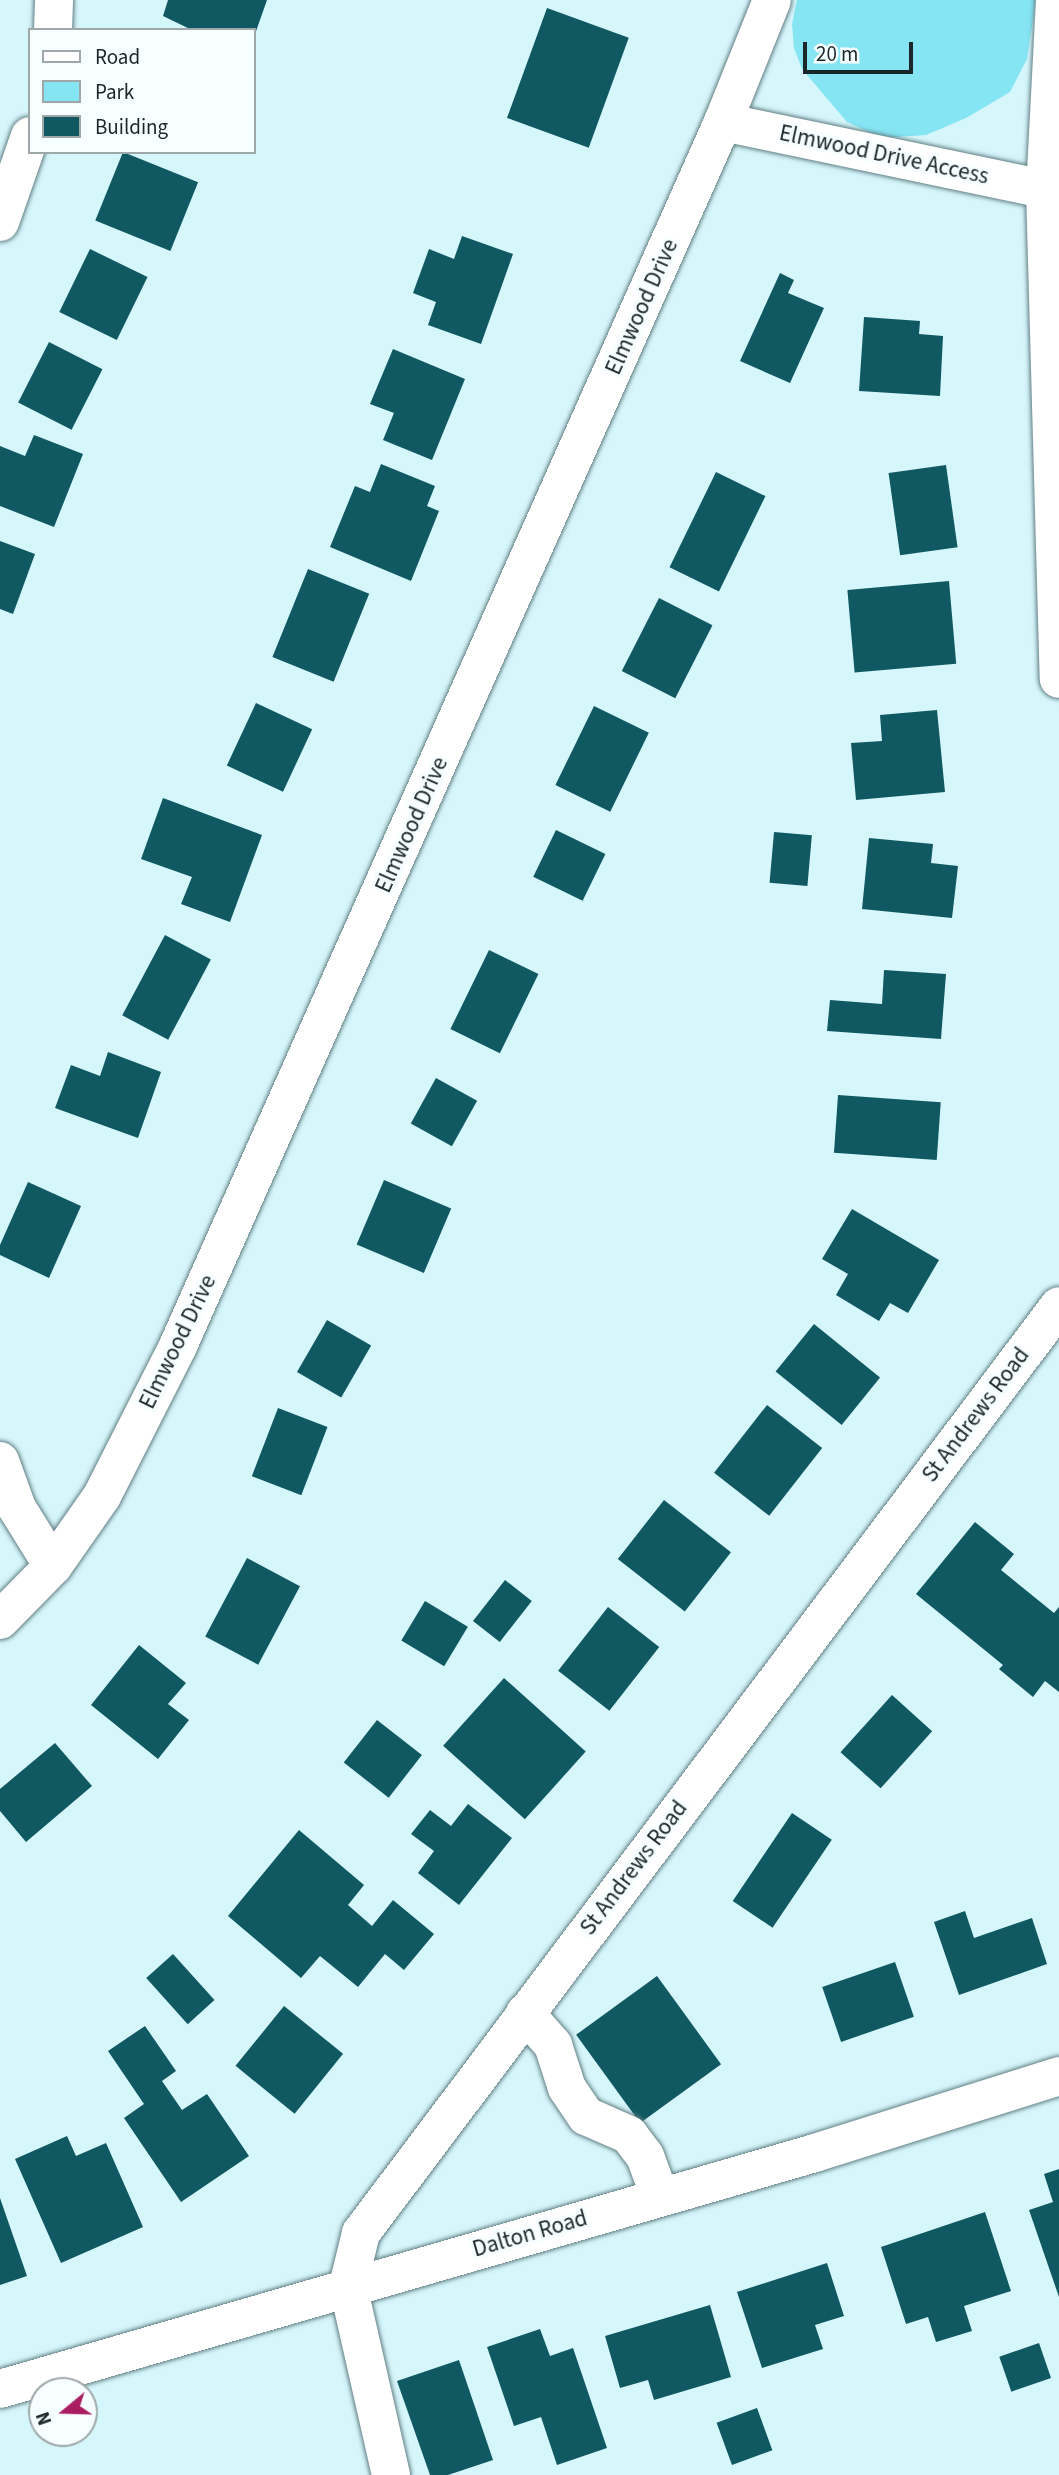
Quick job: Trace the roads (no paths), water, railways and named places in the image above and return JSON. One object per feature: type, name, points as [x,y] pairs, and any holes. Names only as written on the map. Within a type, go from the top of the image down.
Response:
[{"type":"street","points":[[53,28],[54,0]]},
{"type":"street","name":"Elmwood Drive","points":[[0,1620],[53,1566],[102,1496],[178,1346],[723,122],[772,0]]},
{"type":"street","points":[[1055,0],[1045,189],[1059,679]]},
{"type":"street","name":"Elmwood Drive Access","points":[[723,122],[1045,189]]},
{"type":"street","points":[[0,222],[28,142]]},
{"type":"street","name":"St Andrews Road","points":[[391,2475],[348,2286],[361,2233],[1059,1306]]},
{"type":"street","points":[[0,1461],[17,1508],[53,1566]]},
{"type":"street","points":[[525,2013],[553,2045],[567,2088],[586,2116],[629,2135],[645,2156],[660,2197]]},
{"type":"street","name":"Dalton Road","points":[[0,2389],[660,2197],[1059,2076]]}]
